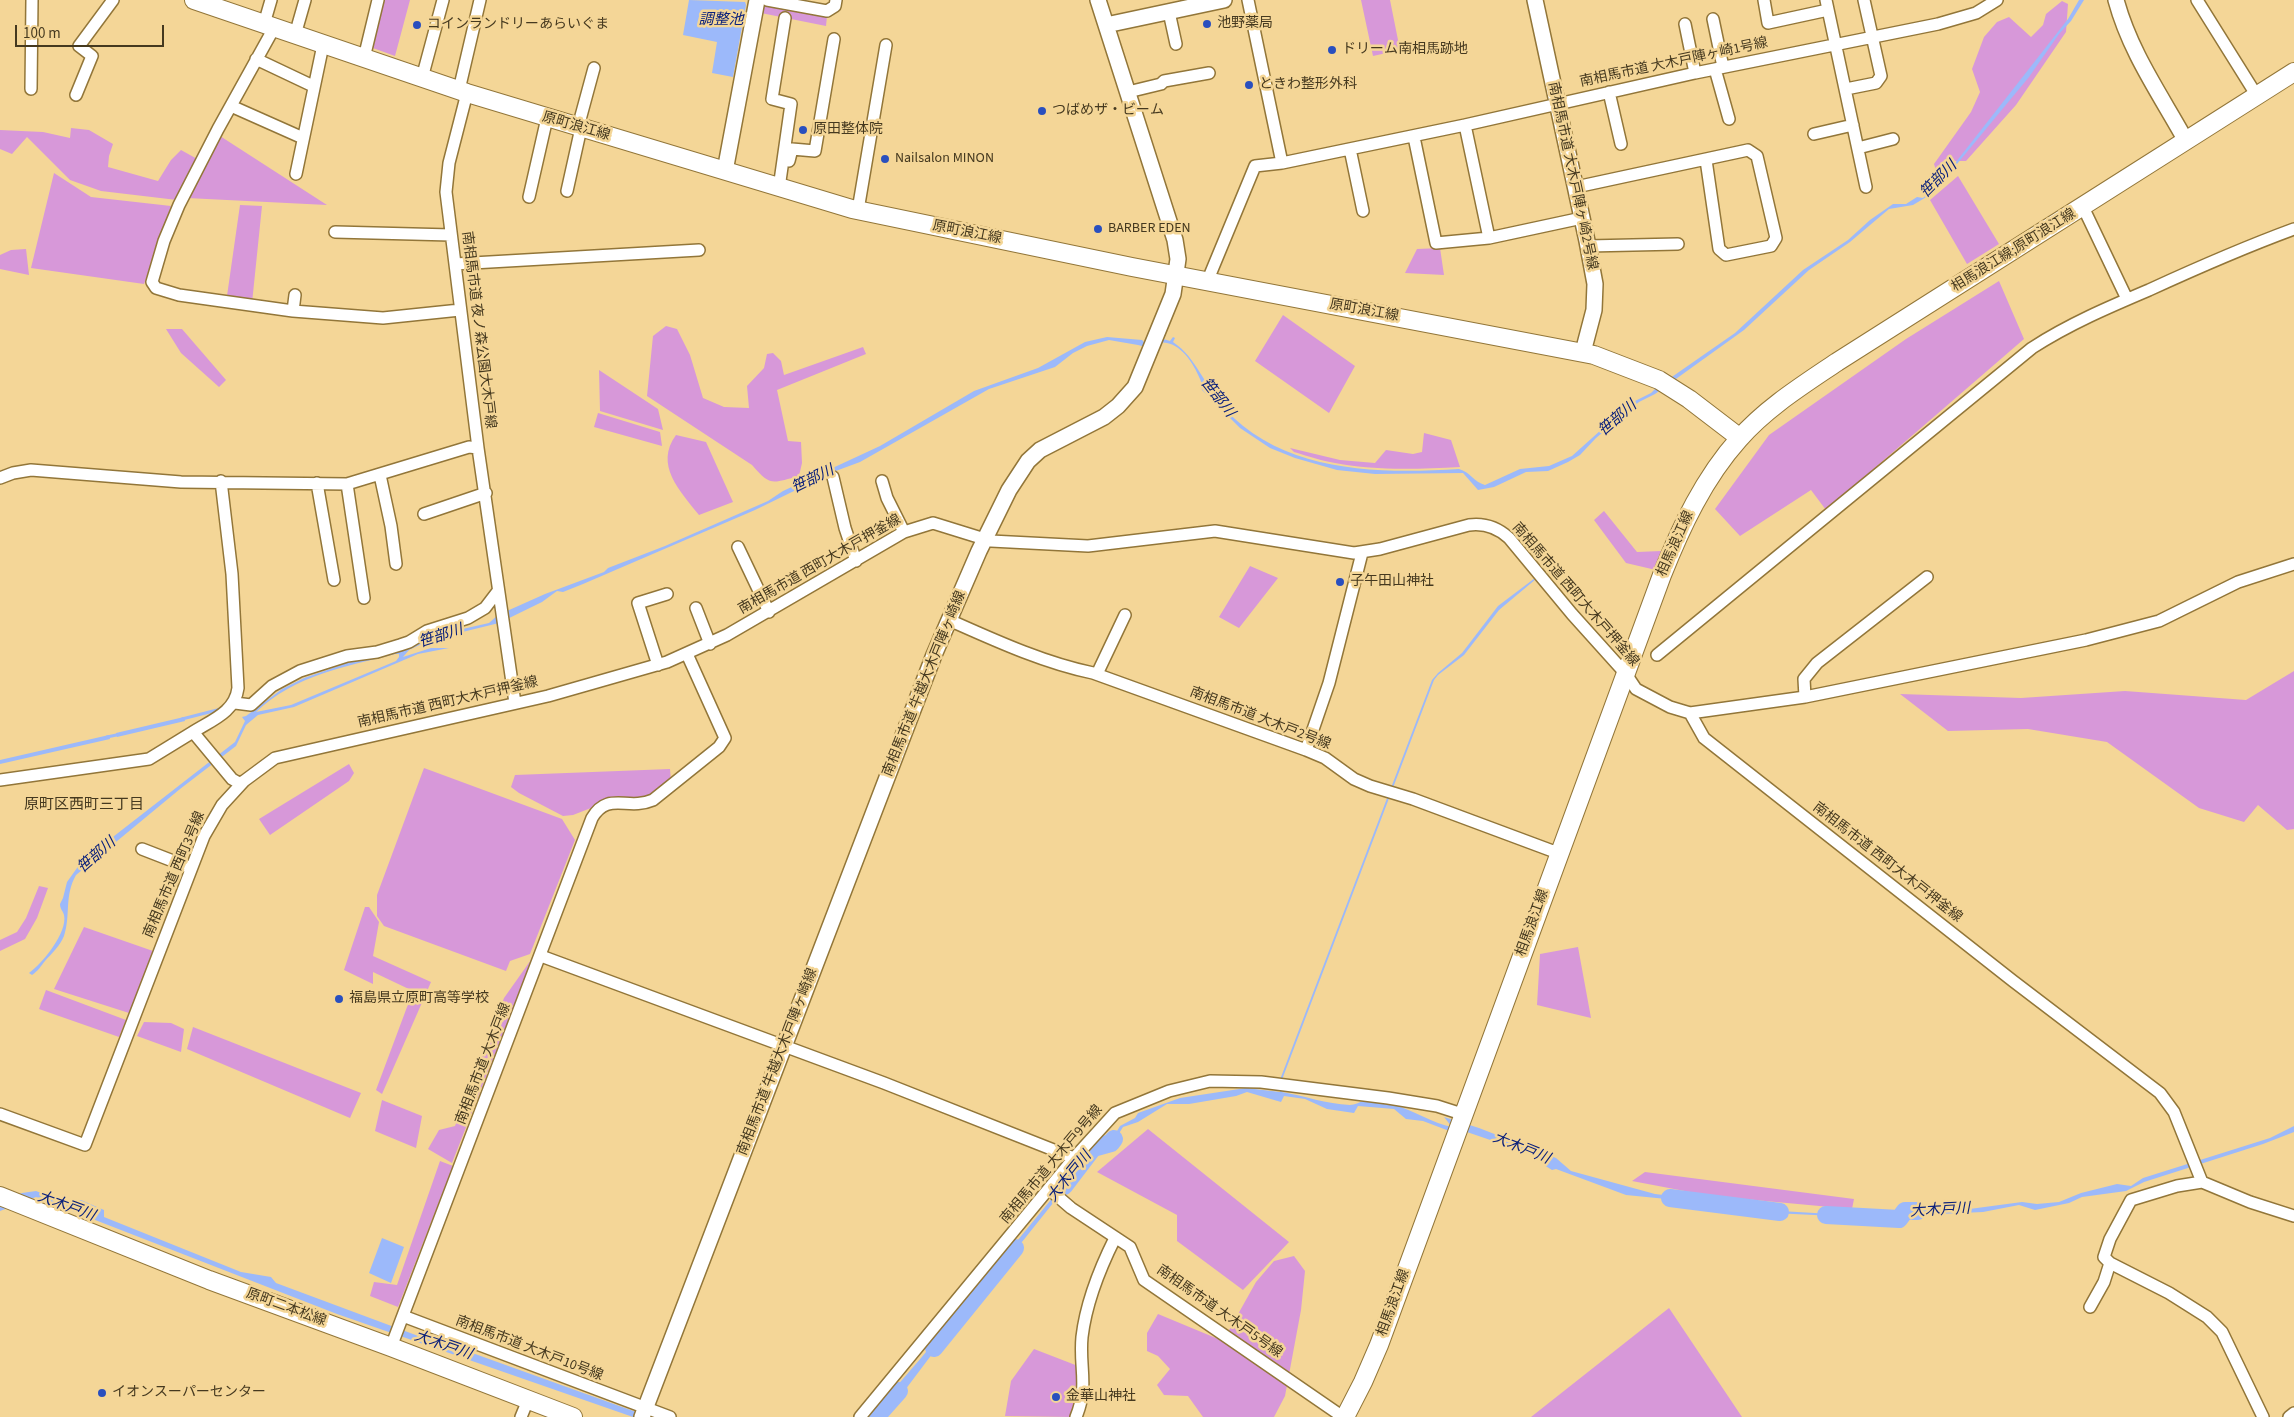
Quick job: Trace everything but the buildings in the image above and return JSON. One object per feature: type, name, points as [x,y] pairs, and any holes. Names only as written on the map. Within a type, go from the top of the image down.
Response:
[{"type":"main road","name":"原町浪江線","points":[[194,0],[323,44],[366,52],[423,72],[463,91],[547,118],[858,210],[1206,282],[1583,352],[1640,371],[1677,391],[1740,438]]},
{"type":"main road","name":"相馬浪江線;原町浪江線","points":[[1740,438],[1771,409],[1837,362],[2294,72]]},
{"type":"main road","name":"相馬浪江線","points":[[1344,1417],[1363,1382],[1379,1345],[1461,1116],[1662,575],[1684,524],[1712,477],[1740,438]]},
{"type":"main road","name":"原町二本松線","points":[[0,1196],[209,1280],[392,1344],[573,1417]]},
{"type":"street","points":[[31,89],[32,0]]},
{"type":"street","points":[[76,95],[92,56],[79,46],[113,0]]},
{"type":"street","points":[[271,0],[269,26],[256,59],[175,214],[154,273],[153,286],[165,292],[178,295],[293,311],[383,318],[460,310]]},
{"type":"street","points":[[295,35],[305,0]]},
{"type":"street","points":[[366,52],[378,0]]},
{"type":"street","points":[[423,72],[443,0]]},
{"type":"street","name":"南相馬市道 夜ノ森公園大木戸線","points":[[0,478],[30,470],[159,480],[347,484],[469,447],[478,448],[446,192],[480,0]]},
{"type":"street","points":[[725,171],[757,0]]},
{"type":"street","points":[[767,0],[827,10],[835,6],[836,0]]},
{"type":"street","name":"南相馬市道 牛越大木戸陣ヶ崎線","points":[[644,1411],[949,620],[985,540],[1018,474],[1028,461],[1040,450],[1112,412],[1134,387],[1145,366],[1173,294],[1178,259],[1175,240],[1098,0]]},
{"type":"street","points":[[1106,25],[1169,12],[1186,4],[1224,0]]},
{"type":"street","points":[[1248,0],[1282,163]]},
{"type":"street","name":"南相馬市道 大木戸陣ヶ崎2号線","points":[[1536,0],[1588,246],[1594,284],[1595,302],[1583,352]]},
{"type":"street","points":[[1764,0],[1768,23],[1827,5],[1866,188]]},
{"type":"street","points":[[1846,89],[1876,83],[1881,76],[1864,0]]},
{"type":"street","name":"南相馬市道 大木戸陣ヶ崎1号線","points":[[1206,282],[1255,166],[1282,163],[1465,126],[1695,73],[1953,20],[1976,13],[1997,0]]},
{"type":"street","points":[[2116,0],[2126,31],[2142,66],[2186,141]]},
{"type":"street","points":[[2198,0],[2256,96]]},
{"type":"street","points":[[1169,12],[1176,44]]},
{"type":"street","points":[[782,189],[791,104],[772,99],[785,18]]},
{"type":"street","points":[[1713,19],[1728,119]]},
{"type":"street","points":[[1685,24],[1695,73]]},
{"type":"street","points":[[782,189],[792,149],[815,151],[834,39]]},
{"type":"street","points":[[296,174],[323,44]]},
{"type":"street","points":[[858,210],[886,45]]},
{"type":"street","points":[[256,59],[313,86]]},
{"type":"street","points":[[567,191],[594,68]]},
{"type":"street","points":[[1128,92],[1161,84],[1164,81],[1209,73]]},
{"type":"street","points":[[1609,92],[1621,144]]},
{"type":"street","points":[[231,106],[303,138]]},
{"type":"street","points":[[529,198],[547,118]]},
{"type":"street","points":[[1814,134],[1853,125]]},
{"type":"street","points":[[1465,126],[1489,238]]},
{"type":"street","points":[[1414,136],[1436,243],[1489,238],[1582,218]]},
{"type":"street","points":[[1858,148],[1893,139]]},
{"type":"street","points":[[1350,149],[1363,210]]},
{"type":"street","points":[[1576,188],[1748,150],[1757,156],[1776,238],[1771,246],[1726,255],[1719,249],[1706,160]]},
{"type":"street","points":[[2083,207],[2127,299]]},
{"type":"street","points":[[1656,655],[2032,348],[2058,331],[2127,299],[2241,249],[2294,229]]},
{"type":"street","points":[[335,232],[451,235]]},
{"type":"street","points":[[1588,246],[1678,244]]},
{"type":"street","points":[[454,264],[698,250]]},
{"type":"street","points":[[293,311],[295,295]]},
{"type":"street","points":[[478,448],[515,703]]},
{"type":"street","points":[[380,475],[391,526],[396,564]]},
{"type":"street","points":[[833,476],[845,528],[856,560]]},
{"type":"street","points":[[0,780],[149,759],[226,712],[235,703],[238,688],[232,574],[221,481]]},
{"type":"street","points":[[882,481],[887,498],[904,532]]},
{"type":"street","points":[[317,483],[334,580]]},
{"type":"street","points":[[347,484],[364,598]]},
{"type":"street","points":[[424,514],[486,493]]},
{"type":"street","name":"南相馬市道 西町大木戸押釜線","points":[[244,781],[275,758],[614,679],[658,665],[710,644],[769,612],[904,532],[933,523],[985,540],[1056,546],[1088,546],[1215,531],[1362,553],[1469,526],[1489,526],[1509,538],[1566,607],[1626,674],[1636,689],[1670,707],[1690,713],[1704,738],[2005,975],[2160,1093],[2174,1112],[2201,1180]]},
{"type":"street","points":[[738,547],[769,612]]},
{"type":"street","points":[[1306,750],[1329,683],[1362,553]]},
{"type":"street","points":[[1690,713],[1805,697],[2018,655],[2159,621],[2238,582],[2294,564]]},
{"type":"street","points":[[1805,697],[1804,679],[1817,663],[1927,577]]},
{"type":"street","points":[[658,665],[638,603],[667,594]]},
{"type":"street","points":[[235,703],[251,705],[272,686],[300,671],[347,656],[377,652],[405,644],[427,631],[468,618],[484,608],[499,595]]},
{"type":"street","points":[[696,608],[710,644]]},
{"type":"street","points":[[1097,674],[1125,615]]},
{"type":"street","name":"南相馬市道 大木戸2号線","points":[[949,620],[1025,651],[1076,669],[1097,674],[1306,750],[1326,758],[1354,779],[1370,786],[1413,799],[1558,853]]},
{"type":"street","name":"南相馬市道 大木戸線","points":[[392,1344],[542,956],[592,818],[601,806],[608,803],[645,804],[653,800],[719,748],[725,738],[687,654]]},
{"type":"street","points":[[193,732],[235,781],[244,781]]},
{"type":"street","name":"南相馬市道 西町3号線","points":[[0,1114],[85,1145],[210,824],[222,805],[244,781]]},
{"type":"street","points":[[142,849],[192,868]]},
{"type":"street","points":[[542,956],[884,1083],[1074,1158]]},
{"type":"street","name":"南相馬市道 大木戸9号線","points":[[860,1417],[1074,1158],[1115,1113],[1169,1091],[1210,1081],[1261,1082],[1379,1097],[1430,1105],[1461,1116]]},
{"type":"street","points":[[2263,1417],[2222,1332],[2207,1317],[2169,1293],[2110,1263],[2104,1257],[2110,1239],[2131,1200],[2201,1180],[2250,1202],[2294,1216]]},
{"type":"street","name":"南相馬市道 大木戸5号線","points":[[1049,1189],[1071,1208],[1133,1250],[1144,1280],[1344,1417]]},
{"type":"street","points":[[1076,1417],[1084,1393],[1083,1332],[1098,1274],[1115,1238]]},
{"type":"street","points":[[2090,1307],[2104,1282],[2110,1263]]},
{"type":"street","name":"南相馬市道 大木戸10号線","points":[[402,1318],[604,1393],[644,1411]]},
{"type":"street","points":[[521,1417],[528,1400]]},
{"type":"street","points":[[644,1411],[670,1417]]},
{"type":"street","points":[[2289,1417],[2294,1414]]},
{"type":"shaded area","points":[[381,0],[410,0],[395,56],[370,47]]},
{"type":"shaded area","points":[[1361,0],[1390,0],[1400,50],[1373,56]]},
{"type":"shaded area","points":[[2062,1],[2068,4],[2066,32],[2016,105],[1966,161],[1952,161],[1945,168],[1936,170],[1934,164],[1971,112],[1980,92],[1972,69],[1984,37],[1997,22],[2009,17],[2031,37],[2043,25],[2046,14]]},
{"type":"shaded area","points":[[768,4],[827,16],[826,26],[761,13],[762,7]]},
{"type":"shaded area","points":[[71,128],[89,130],[113,144],[108,167],[158,181],[171,160],[181,150],[199,160],[177,200],[101,191],[70,180],[27,137],[12,154],[0,149],[0,130],[43,132],[70,138]]},
{"type":"shaded area","points":[[220,136],[327,205],[187,198]]},
{"type":"shaded area","points":[[54,173],[91,197],[171,206],[144,284],[31,268]]},
{"type":"shaded area","points":[[1958,176],[1999,244],[1967,264],[1930,200]]},
{"type":"shaded area","points":[[240,205],[262,206],[252,303],[227,296]]},
{"type":"shaded area","points":[[1440,248],[1444,275],[1405,273],[1417,249]]},
{"type":"shaded area","points":[[26,249],[29,275],[0,269],[0,255],[11,250]]},
{"type":"shaded area","points":[[1999,281],[2024,339],[1826,510],[1811,490],[1740,536],[1715,509],[1769,435],[1906,339]]},
{"type":"shaded area","points":[[1283,315],[1355,366],[1329,413],[1255,361]]},
{"type":"shaded area","points":[[666,326],[677,329],[690,355],[703,398],[724,407],[749,408],[747,386],[764,368],[767,354],[773,353],[781,361],[784,375],[863,347],[866,354],[777,390],[788,441],[801,442],[802,463],[799,476],[772,481],[764,477],[752,465],[647,396],[653,336]]},
{"type":"shaded area","points":[[166,329],[182,329],[226,380],[219,387],[181,353]]},
{"type":"shaded area","points":[[599,370],[658,409],[663,430],[600,411]]},
{"type":"shaded area","points":[[598,413],[660,432],[662,446],[594,427]]},
{"type":"shaded area","points":[[1424,433],[1451,440],[1460,467],[1397,469],[1350,466],[1294,452],[1290,448],[1340,460],[1375,463],[1386,450],[1413,454],[1422,452]]},
{"type":"shaded area","points":[[676,435],[706,442],[733,502],[699,515],[684,497],[672,477],[669,467],[670,446]]},
{"type":"shaded area","points":[[1604,511],[1637,552],[1661,551],[1656,570],[1626,563],[1594,520]]},
{"type":"shaded area","points":[[1250,566],[1278,578],[1239,628],[1219,617]]},
{"type":"shaded area","points":[[2294,671],[2294,829],[2287,830],[2258,805],[2244,822],[2199,808],[2107,742],[2028,729],[1948,731],[1900,694],[2021,698],[2125,691],[2246,700]]},
{"type":"shaded area","points":[[349,764],[354,773],[349,781],[270,835],[259,819]]},
{"type":"shaded area","points":[[424,768],[562,819],[575,840],[530,954],[510,961],[506,971],[384,926],[377,916],[377,895]]},
{"type":"shaded area","points":[[670,769],[671,782],[652,798],[609,801],[573,815],[563,816],[511,787],[515,775]]},
{"type":"shaded area","points":[[39,886],[48,888],[37,918],[25,939],[0,951],[0,940],[17,932],[26,918]]},
{"type":"shaded area","points":[[365,907],[369,907],[379,922],[373,956],[431,982],[382,1094],[376,1090],[413,991],[373,972],[373,984],[344,970]]},
{"type":"shaded area","points":[[84,927],[153,951],[129,1013],[54,989]]},
{"type":"shaded area","points":[[1578,947],[1591,1018],[1537,1005],[1540,954]]},
{"type":"shaded area","points":[[533,957],[452,1163],[428,1149],[439,1130],[455,1126],[504,998]]},
{"type":"shaded area","points":[[46,990],[126,1020],[119,1037],[39,1009]]},
{"type":"shaded area","points":[[144,1022],[171,1023],[184,1029],[181,1052],[137,1036]]},
{"type":"shaded area","points":[[193,1027],[361,1093],[350,1118],[187,1049]]},
{"type":"shaded area","points":[[382,1100],[422,1116],[416,1148],[375,1131]]},
{"type":"shaded area","points":[[1148,1129],[1289,1242],[1243,1290],[1177,1241],[1177,1215],[1097,1172]]},
{"type":"shaded area","points":[[440,1161],[453,1166],[398,1307],[370,1296],[374,1282],[397,1285]]},
{"type":"shaded area","points":[[1645,1172],[1854,1199],[1852,1209],[1711,1196],[1632,1181]]},
{"type":"shaded area","points":[[1294,1256],[1305,1271],[1301,1310],[1285,1396],[1274,1417],[1203,1417],[1188,1396],[1164,1395],[1157,1385],[1170,1369],[1158,1356],[1147,1351],[1147,1333],[1158,1314],[1223,1341],[1256,1282],[1274,1261]]},
{"type":"shaded area","points":[[1669,1308],[1742,1417],[1531,1417]]},
{"type":"shaded area","points":[[1034,1349],[1078,1366],[1072,1417],[1005,1416],[1011,1381]]},
{"type":"water","name":"調整池","points":[[689,0],[745,2],[733,77],[712,73],[717,42],[683,35]]},
{"type":"water","points":[[2079,0],[2084,0],[2071,21],[2059,34],[2029,77],[1933,193],[1913,205],[1889,209],[1850,242],[1809,270],[1744,330],[1655,394],[1639,402],[1596,438],[1580,455],[1568,462],[1548,471],[1526,472],[1494,487],[1478,490],[1463,473],[1375,474],[1337,470],[1295,458],[1270,448],[1240,428],[1202,390],[1201,380],[1189,359],[1172,345],[1158,343],[1143,350],[1142,346],[1109,340],[1087,346],[1073,353],[1055,367],[989,389],[860,462],[833,472],[755,510],[583,584],[563,592],[557,591],[542,602],[499,623],[430,640],[409,650],[403,657],[431,648],[449,648],[418,654],[294,707],[258,715],[246,725],[236,746],[180,789],[76,875],[70,890],[64,936],[56,949],[38,970],[32,975],[29,973],[41,963],[53,947],[62,930],[64,915],[60,904],[67,882],[82,861],[235,742],[245,721],[242,717],[282,689],[304,678],[347,663],[378,657],[436,635],[489,623],[498,615],[545,594],[604,572],[608,568],[665,546],[768,501],[783,491],[880,446],[974,391],[1038,368],[1085,342],[1107,337],[1142,340],[1145,343],[1160,338],[1170,341],[1173,337],[1175,338],[1173,342],[1188,356],[1195,364],[1217,400],[1248,429],[1274,446],[1303,457],[1333,465],[1396,471],[1459,469],[1485,485],[1520,469],[1549,466],[1572,456],[1631,403],[1651,393],[1735,333],[1803,270],[1848,240],[1870,220],[1893,204],[1906,204],[1917,197],[1923,198],[1941,181],[2068,19]],"holes":[[[399,654],[396,661],[291,705],[256,712],[271,699],[287,689],[321,674]]]},
{"type":"water","points":[[1535,578],[1499,610],[1464,655],[1434,680],[1283,1077],[1282,1092],[1341,1104],[1352,1105],[1362,1101],[1381,1102],[1398,1106],[1452,1127],[1444,1117],[1479,1128],[1556,1158],[1571,1171],[1655,1194],[1721,1202],[1729,1208],[1900,1218],[1902,1214],[1898,1210],[1900,1209],[1962,1210],[2022,1202],[2037,1204],[2059,1202],[2081,1193],[2117,1184],[2131,1186],[2143,1178],[2270,1138],[2294,1126],[2294,1132],[2263,1144],[2144,1182],[2126,1191],[2082,1197],[2069,1203],[2035,1210],[2019,1205],[1983,1212],[1907,1213],[1899,1219],[1730,1211],[1697,1202],[1626,1195],[1556,1169],[1552,1170],[1544,1165],[1543,1158],[1464,1131],[1452,1132],[1423,1121],[1406,1119],[1394,1109],[1358,1106],[1354,1113],[1327,1109],[1305,1099],[1284,1096],[1281,1102],[1247,1092],[1236,1096],[1189,1104],[1167,1104],[1138,1122],[1123,1127],[1113,1143],[1097,1148],[1014,1252],[981,1287],[958,1323],[950,1323],[948,1333],[899,1398],[873,1417],[870,1417],[921,1358],[1095,1146],[1111,1141],[1120,1126],[1135,1118],[1138,1113],[1180,1098],[1246,1088],[1280,1092],[1281,1077],[1432,680],[1462,653],[1498,606]]},
{"type":"water","points":[[184,717],[185,721],[117,737],[116,733]]},
{"type":"water","points":[[109,735],[110,739],[0,764],[0,760]]},
{"type":"water","points":[[36,1191],[60,1200],[81,1200],[104,1210],[104,1217],[241,1272],[271,1277],[276,1283],[421,1337],[428,1337],[650,1417],[633,1417],[337,1314],[36,1197],[0,1211],[0,1203],[22,1193]]},
{"type":"water","points":[[382,1238],[404,1247],[391,1283],[369,1273]]},
{"type":"waterway","name":"笹部川","points":[[182,719],[221,709]]},
{"type":"waterway","name":"笹部川","points":[[107,737],[121,734]]},
{"type":"waterway","name":"大木戸川","points":[[1064,1186],[1093,1148],[1111,1143],[1114,1139]]},
{"type":"waterway","name":"大木戸川","points":[[1670,1198],[1780,1212]]},
{"type":"waterway","name":"大木戸川","points":[[1826,1215],[1899,1219],[1905,1211],[1918,1211]]},
{"type":"waterway","name":"大木戸川","points":[[934,1348],[1015,1248]]},
{"type":"waterway","name":"大木戸川","points":[[876,1417],[899,1391]]},
{"type":"place","name":"池野薬局","points":[[1207,24]]},
{"type":"place","name":"コインランドリーあらいぐま","points":[[417,25]]},
{"type":"place","name":"ドリーム南相馬跡地","points":[[1332,50]]},
{"type":"place","name":"ときわ整形外科","points":[[1249,85]]},
{"type":"place","name":"つばめザ・ビーム","points":[[1042,111]]},
{"type":"place","name":"原田整体院","points":[[803,130]]},
{"type":"place","name":"Nailsalon MINON","points":[[885,159]]},
{"type":"place","name":"BARBER EDEN","points":[[1098,229]]},
{"type":"place","name":"子午田山神社","points":[[1340,582]]},
{"type":"place","name":"福島県立原町高等学校","points":[[339,999]]},
{"type":"place","name":"イオンスーパーセンター","points":[[102,1393]]},
{"type":"place","name":"金華山神社","points":[[1056,1397]]},
{"type":"district","name":"原町区西町三丁目","points":[[84,806]]}]
